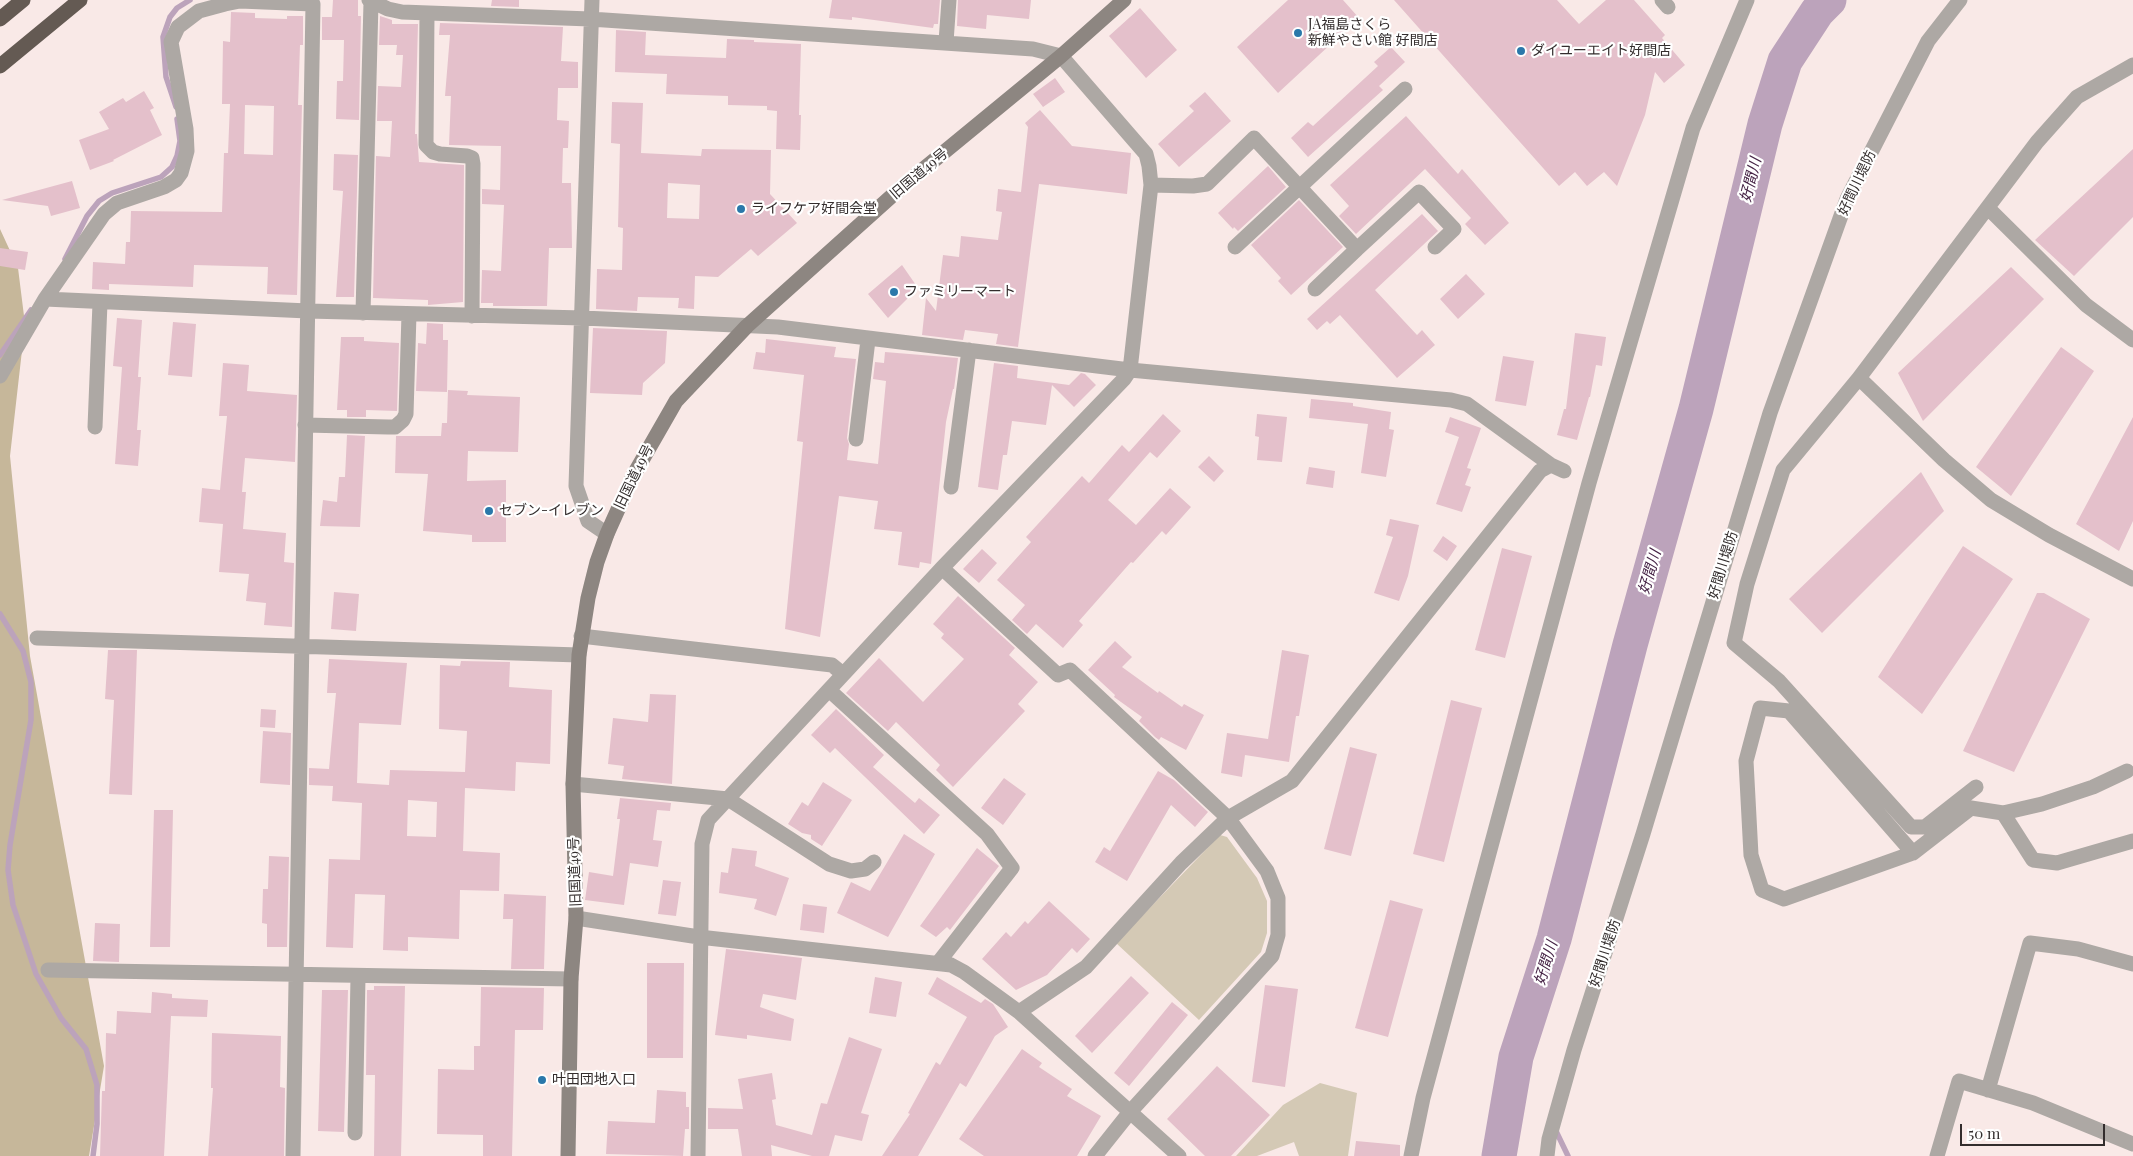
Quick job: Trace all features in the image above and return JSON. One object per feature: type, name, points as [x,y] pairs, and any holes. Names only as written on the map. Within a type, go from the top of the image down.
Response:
[{"type":"highway","points":[[0,19],[23,0]]},
{"type":"highway","points":[[0,66],[80,0]]},
{"type":"street","points":[[592,0],[576,486],[588,521],[607,534]]},
{"type":"street","points":[[946,42],[949,0]]},
{"type":"street","name":"旧国道49号","points":[[568,1156],[571,979],[576,918],[573,784],[579,654],[597,562],[607,534],[634,476],[676,401],[747,326],[904,185],[1061,56],[1112,5],[1124,0]]},
{"type":"street","points":[[1412,1156],[1423,1098],[1589,483],[1692,128],[1747,0]]},
{"type":"street","name":"好間川堤防","points":[[1547,1156],[1549,1139],[1574,1050],[1643,834],[1770,413],[1847,199],[1928,41],[1960,0]]},
{"type":"street","points":[[0,376],[45,299],[104,214],[117,203],[164,187],[176,180],[181,173],[187,151],[186,129],[171,42],[178,27],[190,16],[210,6],[240,1],[313,4],[293,1156]]},
{"type":"street","points":[[363,313],[370,1],[395,11],[590,19],[1033,49],[1061,56],[1146,154],[1151,185],[1130,370],[1124,379],[942,568],[708,820],[704,830],[699,937],[698,1156]]},
{"type":"street","points":[[427,13],[426,145],[433,152],[440,154],[472,158],[473,164],[472,316]]},
{"type":"street","points":[[1976,787],[1925,827],[1911,827],[1779,681],[1734,643],[1747,584],[1783,470],[1859,378],[2037,142],[2077,97],[2132,68]]},
{"type":"street","points":[[1235,247],[1405,89]]},
{"type":"street","points":[[1151,185],[1193,186],[1207,184],[1254,138],[1357,249]]},
{"type":"street","points":[[1315,289],[1419,192],[1454,230],[1435,247]]},
{"type":"street","points":[[1988,208],[2086,305],[2133,340]]},
{"type":"street","points":[[45,299],[308,311],[583,318],[778,327],[868,340],[969,350],[1130,370],[1451,400],[1466,404],[1476,410],[1558,468],[1540,471],[1292,781],[1228,818],[1181,863],[1086,967],[1019,1012]]},
{"type":"street","points":[[95,427],[100,302]]},
{"type":"street","points":[[305,426],[395,427],[404,420],[406,414],[409,314]]},
{"type":"street","points":[[856,439],[868,340]]},
{"type":"street","points":[[951,487],[969,350]]},
{"type":"street","points":[[1859,378],[1944,460],[1991,500],[2050,535],[2133,579]]},
{"type":"street","points":[[942,568],[1058,675],[1070,670],[1228,818],[1267,871],[1278,898],[1278,934],[1272,956],[1130,1112],[1095,1156]]},
{"type":"street","points":[[581,636],[832,665],[843,674]]},
{"type":"street","points":[[37,638],[579,654]]},
{"type":"street","points":[[829,690],[987,834],[1012,868],[938,963]]},
{"type":"street","points":[[1913,853],[1789,711],[1760,708],[1746,760],[1751,855],[1762,890],[1784,899],[1913,853],[1971,808],[2003,813],[2042,804],[2084,790],[2127,772]]},
{"type":"street","points":[[573,784],[728,799],[829,864],[851,871],[865,869],[874,862]]},
{"type":"street","points":[[2003,813],[2033,860],[2057,862],[2133,841]]},
{"type":"street","points":[[576,918],[699,937],[951,965],[964,972],[1019,1012],[1179,1156]]},
{"type":"street","points":[[1988,1090],[2030,943],[2078,949],[2133,964]]},
{"type":"street","points":[[48,970],[296,976],[571,979]]},
{"type":"street","points":[[355,1133],[358,977]]},
{"type":"street","points":[[1937,1156],[1959,1081],[2033,1103],[2133,1144]]},
{"type":"shaded area","points":[[0,229],[18,268],[25,324],[10,456],[30,656],[104,1066],[89,1156],[0,1156]]},
{"type":"shaded area","points":[[1220,835],[1227,837],[1257,878],[1267,901],[1267,933],[1261,952],[1199,1020],[1116,943]]},
{"type":"shaded area","points":[[1320,1083],[1357,1093],[1348,1156],[1299,1156],[1294,1142],[1257,1156],[1236,1156],[1283,1105]]},
{"type":"building","points":[[333,0],[358,0],[358,16],[361,16],[359,120],[336,119],[337,81],[343,81],[344,40],[322,40],[322,17],[332,17]]},
{"type":"building","points":[[492,0],[519,0],[519,7],[491,6]]},
{"type":"building","points":[[832,0],[940,0],[938,24],[934,24],[933,28],[852,17],[852,20],[829,18]]},
{"type":"building","points":[[958,0],[1031,0],[1029,19],[987,15],[986,29],[957,26]]},
{"type":"building","name":"JA福島さくら 新鮮やさい館 好間店","points":[[1288,0],[1343,0],[1359,18],[1278,93],[1237,47]]},
{"type":"building","name":"ダイユーエイト好間店","points":[[1394,0],[1557,0],[1579,24],[1606,0],[1634,0],[1665,35],[1662,38],[1685,65],[1664,83],[1655,72],[1645,115],[1617,186],[1604,172],[1587,186],[1575,172],[1559,186]]},
{"type":"building","points":[[1140,8],[1177,50],[1146,78],[1109,36]]},
{"type":"building","points":[[231,12],[255,13],[255,18],[287,19],[287,16],[303,16],[303,45],[300,45],[298,105],[302,105],[297,295],[267,294],[268,267],[194,265],[193,287],[109,284],[109,290],[92,289],[93,262],[125,264],[126,242],[130,242],[131,211],[222,212],[224,153],[228,153],[230,104],[222,104],[223,41],[230,42]],"holes":[[[245,105],[274,106],[273,155],[244,154]]]},
{"type":"building","points":[[380,16],[392,20],[392,24],[418,24],[415,134],[417,134],[419,162],[464,165],[463,302],[428,305],[428,300],[373,298],[376,156],[390,157],[392,121],[377,121],[378,86],[401,87],[403,55],[396,55],[397,45],[379,45]]},
{"type":"building","points":[[440,23],[563,27],[561,61],[578,62],[578,88],[558,88],[557,120],[569,121],[568,148],[563,148],[562,183],[571,183],[572,248],[549,248],[547,306],[493,306],[493,303],[481,303],[482,270],[501,271],[504,205],[482,204],[482,189],[500,190],[501,146],[449,145],[451,96],[445,96],[450,35],[439,35]]},
{"type":"building","points":[[616,30],[646,32],[645,55],[726,58],[727,39],[801,44],[800,150],[776,149],[777,111],[767,110],[767,106],[728,105],[728,96],[666,94],[667,74],[615,72]]},
{"type":"building","points":[[1391,47],[1405,62],[1379,86],[1383,90],[1308,157],[1291,138],[1308,122],[1313,126],[1378,66],[1374,62]]},
{"type":"building","points":[[1055,78],[1065,92],[1043,107],[1033,94]]},
{"type":"building","points":[[144,91],[154,108],[150,110],[162,135],[114,161],[90,170],[79,140],[109,129],[99,112],[123,98],[126,102]]},
{"type":"building","points":[[1205,92],[1231,121],[1179,167],[1158,144],[1194,111],[1189,106]]},
{"type":"building","points":[[612,102],[643,103],[641,153],[701,156],[702,149],[771,150],[770,194],[797,223],[758,256],[751,249],[718,277],[695,276],[694,309],[678,308],[679,298],[638,297],[637,311],[596,309],[597,269],[622,270],[623,228],[618,227],[620,144],[611,143]],"holes":[[[668,183],[700,185],[699,219],[667,218]]]},
{"type":"building","points":[[1040,110],[1072,146],[1131,153],[1127,194],[1039,184],[1018,347],[996,344],[998,334],[965,330],[963,340],[922,335],[926,298],[936,311],[943,255],[959,257],[961,236],[998,240],[1002,212],[996,211],[998,189],[1021,192],[1028,127],[1025,123]]},
{"type":"building","points":[[1406,116],[1458,174],[1462,169],[1509,223],[1485,245],[1465,224],[1471,218],[1425,169],[1356,234],[1339,216],[1349,206],[1330,185]]},
{"type":"building","points":[[2133,149],[2133,217],[2074,276],[2035,240]]},
{"type":"building","points":[[334,154],[358,155],[354,297],[336,297],[343,191],[333,190]]},
{"type":"building","points":[[1268,166],[1286,187],[1238,231],[1234,227],[1233,229],[1218,213]]},
{"type":"building","points":[[72,181],[80,208],[51,216],[48,206],[2,200]]},
{"type":"building","points":[[1299,200],[1343,247],[1291,295],[1278,281],[1281,278],[1251,245]]},
{"type":"building","points":[[1422,214],[1438,231],[1375,290],[1417,335],[1422,330],[1435,345],[1397,378],[1340,315],[1330,324],[1327,321],[1317,330],[1307,319]]},
{"type":"building","points":[[0,248],[28,252],[25,270],[0,266]]},
{"type":"building","name":"ファミリーマート","points":[[902,265],[918,288],[888,318],[868,294]]},
{"type":"building","points":[[2011,267],[2044,299],[1923,421],[1898,373]]},
{"type":"building","points":[[1466,274],[1485,294],[1458,319],[1440,299]]},
{"type":"building","points":[[117,318],[142,320],[138,377],[141,377],[137,430],[141,430],[138,466],[115,464],[122,367],[113,366]]},
{"type":"building","points":[[173,322],[196,324],[192,377],[168,375]]},
{"type":"building","points":[[427,323],[443,324],[443,340],[448,340],[447,392],[416,391],[418,343],[426,344]]},
{"type":"building","points":[[593,328],[667,331],[665,363],[643,383],[642,395],[590,393]]},
{"type":"building","points":[[1575,333],[1606,337],[1602,366],[1596,365],[1590,397],[1577,440],[1557,435],[1564,409],[1566,409]]},
{"type":"building","points":[[341,337],[364,337],[364,341],[399,343],[397,411],[366,410],[366,417],[347,417],[347,410],[337,410]]},
{"type":"building","points":[[766,339],[836,347],[834,357],[856,359],[847,438],[849,444],[847,460],[878,464],[886,381],[873,379],[875,362],[884,363],[885,352],[958,358],[954,389],[946,422],[931,564],[920,562],[919,568],[898,565],[902,532],[874,529],[878,501],[839,496],[820,637],[785,629],[803,442],[797,441],[804,375],[753,369],[756,352],[765,353]]},
{"type":"building","points":[[2061,347],[2094,371],[2011,496],[1976,467]]},
{"type":"building","points":[[1503,356],[1534,361],[1526,406],[1495,401]]},
{"type":"building","points":[[223,363],[249,365],[247,391],[297,395],[295,462],[245,458],[242,492],[246,492],[243,529],[286,533],[284,562],[294,563],[292,627],[264,625],[266,603],[246,601],[249,574],[219,572],[223,524],[199,522],[202,488],[220,490],[227,416],[219,416]]},
{"type":"building","points":[[994,363],[1018,366],[1017,378],[1069,385],[1081,373],[1085,374],[1096,385],[1074,407],[1052,385],[1046,425],[1012,421],[1007,455],[1003,455],[998,490],[978,487]]},
{"type":"building","points":[[448,390],[468,391],[467,395],[520,397],[518,452],[468,451],[467,481],[506,480],[506,542],[472,542],[472,535],[423,531],[428,474],[395,473],[396,436],[441,436],[442,423],[447,423]]},
{"type":"building","points":[[1311,399],[1353,403],[1353,406],[1391,412],[1389,429],[1394,430],[1386,477],[1361,473],[1368,424],[1309,418]]},
{"type":"building","points":[[1163,414],[1181,431],[1157,458],[1150,452],[1108,500],[1136,525],[1170,488],[1191,507],[1166,535],[1162,531],[1133,563],[1131,562],[1079,621],[1083,625],[1063,648],[1036,624],[1027,634],[1012,620],[1025,605],[997,580],[1031,542],[1026,537],[1082,476],[1089,483],[1122,445],[1129,452]]},
{"type":"building","points":[[1257,414],[1287,417],[1282,462],[1257,460],[1259,437],[1255,436]]},
{"type":"building","points":[[1450,417],[1481,428],[1467,468],[1471,469],[1465,485],[1471,487],[1462,512],[1436,504],[1459,437],[1445,432]]},
{"type":"building","points":[[2133,417],[2133,521],[2119,551],[2076,524]]},
{"type":"building","points":[[347,435],[365,436],[360,527],[320,526],[323,500],[337,502],[339,477],[345,477]]},
{"type":"building","points":[[1209,456],[1224,471],[1214,482],[1198,467]]},
{"type":"building","points":[[1309,467],[1335,471],[1333,488],[1306,484]]},
{"type":"building","points":[[1921,472],[1944,511],[1822,633],[1789,599]]},
{"type":"building","points":[[1390,519],[1419,525],[1408,576],[1399,601],[1374,593],[1393,537],[1386,535]]},
{"type":"building","points":[[1443,536],[1457,546],[1447,561],[1433,551]]},
{"type":"building","points":[[1963,546],[2013,579],[1922,714],[1878,677]]},
{"type":"building","points":[[1502,548],[1532,556],[1505,658],[1475,650]]},
{"type":"building","points":[[982,549],[997,563],[979,583],[963,569]]},
{"type":"building","points":[[334,592],[359,594],[356,631],[331,629]]},
{"type":"building","points":[[2037,593],[2044,593],[2090,619],[2014,772],[1963,751]]},
{"type":"building","points":[[958,596],[1015,648],[1009,655],[1038,682],[1018,704],[1025,711],[953,787],[936,770],[940,765],[896,722],[888,731],[846,693],[879,658],[923,702],[964,659],[941,638],[944,634],[933,624]]},
{"type":"building","points":[[1115,641],[1132,657],[1122,667],[1158,693],[1159,691],[1182,707],[1184,704],[1204,715],[1186,750],[1161,737],[1159,740],[1155,737],[1139,721],[1142,717],[1114,697],[1115,695],[1088,670]]},
{"type":"building","points":[[108,650],[137,650],[132,795],[109,794],[114,700],[105,699]]},
{"type":"building","points":[[1282,650],[1309,655],[1299,716],[1296,716],[1289,762],[1245,755],[1242,777],[1221,773],[1227,733],[1268,739]]},
{"type":"building","points":[[329,659],[407,663],[401,725],[359,723],[357,783],[389,785],[390,770],[465,772],[467,731],[439,729],[440,665],[460,666],[461,661],[510,662],[509,687],[552,690],[550,764],[516,762],[515,791],[465,788],[463,851],[500,853],[499,891],[460,890],[459,939],[408,937],[408,951],[383,950],[385,895],[355,894],[353,948],[326,947],[329,859],[360,860],[362,803],[332,801],[333,786],[309,785],[309,768],[329,769],[336,693],[327,693]],"holes":[[[408,800],[437,802],[436,837],[407,836]]]},
{"type":"building","points":[[650,694],[676,695],[672,784],[622,779],[624,766],[608,764],[613,718],[648,722]]},
{"type":"building","points":[[1451,700],[1482,708],[1444,862],[1413,854]]},
{"type":"building","points":[[261,709],[276,710],[275,728],[260,727]]},
{"type":"building","points":[[836,709],[884,755],[873,767],[915,803],[919,798],[940,815],[924,834],[835,748],[830,753],[811,735]]},
{"type":"building","points":[[263,731],[291,733],[290,785],[260,783]]},
{"type":"building","points":[[1350,747],[1377,754],[1351,856],[1324,849]]},
{"type":"building","points":[[1158,771],[1174,780],[1208,812],[1195,827],[1171,805],[1127,881],[1095,862],[1104,847],[1110,851]]},
{"type":"building","points":[[1004,778],[1026,794],[1003,825],[981,808]]},
{"type":"building","points":[[823,782],[852,800],[822,846],[811,839],[811,835],[802,833],[788,824],[802,802],[808,806]]},
{"type":"building","points":[[620,798],[671,803],[670,811],[657,810],[653,840],[662,841],[658,867],[630,863],[624,905],[585,900],[589,872],[613,876],[620,819],[617,819]]},
{"type":"building","points":[[154,810],[173,810],[170,947],[150,947]]},
{"type":"building","points":[[904,834],[935,854],[888,937],[837,913],[851,882],[870,891]]},
{"type":"building","points":[[732,848],[757,851],[755,866],[789,878],[776,916],[754,909],[757,899],[719,893],[721,872],[728,873]]},
{"type":"building","points":[[977,848],[999,866],[950,930],[947,927],[936,937],[920,926]]},
{"type":"building","points":[[269,856],[289,857],[287,947],[267,947],[267,924],[262,923],[263,889],[268,889]]},
{"type":"building","points":[[663,880],[681,882],[676,916],[658,914]]},
{"type":"building","points":[[504,894],[546,896],[544,969],[511,969],[513,919],[503,919]]},
{"type":"building","points":[[1390,900],[1423,909],[1388,1037],[1355,1028]]},
{"type":"building","points":[[1049,901],[1090,939],[1077,953],[1072,948],[1047,975],[1016,990],[982,959],[1006,932],[1011,937],[1025,921],[1028,924]]},
{"type":"building","points":[[803,904],[827,907],[824,933],[800,930]]},
{"type":"building","points":[[95,923],[120,924],[119,962],[93,961]]},
{"type":"building","points":[[726,949],[802,958],[796,1000],[763,994],[760,1007],[794,1019],[791,1041],[747,1035],[747,1039],[715,1035]]},
{"type":"building","points":[[647,963],[684,963],[683,1058],[647,1058]]},
{"type":"building","points":[[1131,976],[1149,993],[1092,1053],[1075,1036]]},
{"type":"building","points":[[875,977],[902,982],[896,1017],[869,1013]]},
{"type":"building","points":[[937,977],[981,1003],[985,999],[993,1004],[1008,1027],[995,1036],[966,1087],[960,1083],[918,1156],[882,1156],[910,1114],[908,1113],[936,1062],[940,1065],[967,1017],[928,994]]},
{"type":"building","points":[[1265,985],[1298,989],[1285,1087],[1252,1082]]},
{"type":"building","points":[[374,986],[405,986],[401,1156],[374,1156],[375,1075],[366,1075],[367,990],[374,990]]},
{"type":"building","points":[[481,987],[544,988],[543,1030],[515,1030],[512,1156],[483,1156],[483,1135],[437,1134],[438,1069],[474,1070],[474,1046],[480,1046]]},
{"type":"building","points":[[322,990],[348,990],[344,1132],[318,1131]]},
{"type":"building","points":[[152,992],[172,994],[172,998],[208,1000],[207,1017],[171,1016],[164,1156],[100,1156],[102,1091],[105,1091],[106,1033],[116,1034],[117,1011],[151,1013]]},
{"type":"building","points":[[1172,1002],[1188,1015],[1129,1086],[1114,1073]]},
{"type":"building","points":[[212,1033],[281,1036],[280,1087],[285,1088],[284,1156],[208,1156],[213,1088],[211,1088]]},
{"type":"building","points":[[849,1037],[882,1049],[861,1113],[869,1115],[862,1141],[835,1135],[829,1156],[812,1156],[771,1145],[772,1156],[742,1156],[738,1129],[708,1129],[708,1108],[743,1109],[738,1079],[772,1073],[776,1099],[772,1100],[776,1125],[812,1135],[821,1103],[827,1104]]},
{"type":"building","points":[[1022,1049],[1042,1063],[1039,1067],[1072,1089],[1067,1096],[1101,1116],[1077,1156],[984,1156],[959,1139]]},
{"type":"building","points":[[1217,1066],[1270,1115],[1231,1156],[1205,1156],[1167,1119]]},
{"type":"building","points":[[657,1090],[686,1092],[686,1107],[689,1107],[689,1129],[685,1129],[683,1156],[606,1154],[608,1121],[655,1123]]},
{"type":"building","points":[[1356,1141],[1400,1145],[1400,1156],[1354,1156]]},
{"type":"waterway","points":[[176,107],[166,77],[163,37],[170,17],[177,8],[190,0]]},
{"type":"waterway","name":"好間川","points":[[1499,1156],[1516,1057],[1554,939],[1630,645],[1696,409],[1765,124],[1785,61],[1817,12],[1829,0]]},
{"type":"waterway","points":[[65,259],[87,216],[99,201],[112,193],[161,177],[172,167],[177,156],[180,141],[177,119]]},
{"type":"waterway","points":[[0,355],[31,310]]},
{"type":"waterway","points":[[0,614],[23,651],[31,682],[31,720],[10,845],[8,870],[13,905],[36,974],[61,1018],[86,1049],[97,1085],[97,1124],[93,1156]]},
{"type":"waterway","points":[[1555,1129],[1568,1156]]},
{"type":"place","name":"JA福島さくら 新鮮やさい館 好間店","points":[[1298,33]]},
{"type":"place","name":"ダイユーエイト好間店","points":[[1521,51]]},
{"type":"place","name":"ライフケア好間会堂","points":[[741,209]]},
{"type":"place","name":"ファミリーマート","points":[[894,292]]},
{"type":"place","name":"セブン-イレブン","points":[[489,511]]},
{"type":"place","name":"叶田団地入口","points":[[542,1080]]}]
